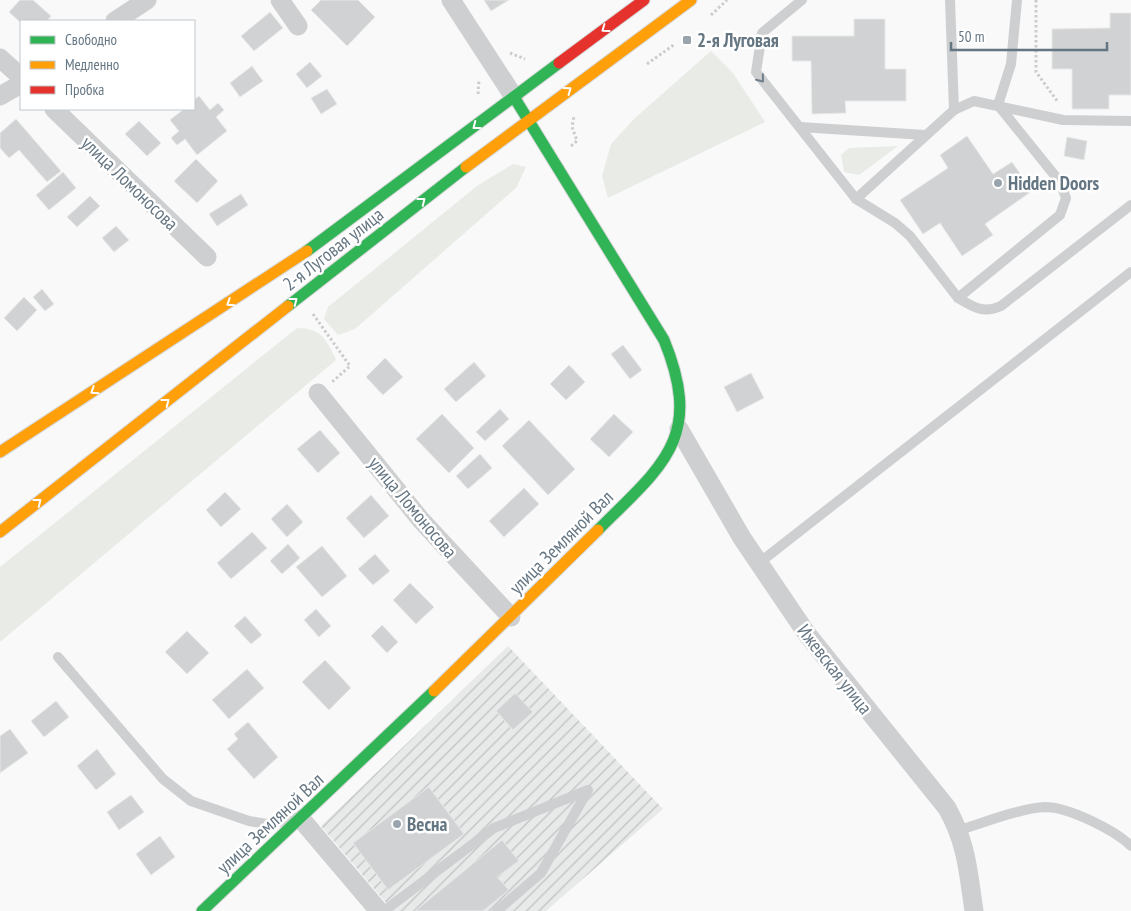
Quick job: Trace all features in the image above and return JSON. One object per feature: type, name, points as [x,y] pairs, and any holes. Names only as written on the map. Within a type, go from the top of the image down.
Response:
[{"type":"main road","name":"2-я Луговая улица","points":[[0,452],[320,242],[644,0]]},
{"type":"main road","name":"2-я Луговая улица","points":[[0,532],[529,119],[691,0]]},
{"type":"main road","name":"улица Земляной Вал","points":[[202,911],[301,819],[511,617],[653,475],[667,457],[679,429],[678,380],[667,347],[648,312],[514,97]]},
{"type":"street","points":[[117,20],[147,0]]},
{"type":"street","points":[[280,0],[298,26]]},
{"type":"street","points":[[451,0],[514,97]]},
{"type":"street","points":[[0,58],[20,76]]},
{"type":"street","points":[[0,96],[20,85]]},
{"type":"street","name":"улица Ломоносова","points":[[55,110],[207,257]]},
{"type":"street","name":"улица Ломоносова","points":[[318,393],[421,520],[511,617]]},
{"type":"street","name":"Ижевская улица","points":[[679,429],[759,563],[806,634],[947,808],[959,830],[966,849],[974,911]]},
{"type":"street","points":[[301,819],[379,911]]},
{"type":"lane","points":[[802,0],[762,32],[756,72],[856,199],[895,223],[910,236],[958,298],[979,310],[991,310],[1001,306],[1131,205]]},
{"type":"lane","points":[[950,0],[954,110]]},
{"type":"lane","points":[[998,105],[1011,64],[1017,0]]},
{"type":"lane","points":[[856,199],[925,134],[954,110],[974,101],[1063,120],[1131,121]]},
{"type":"lane","points":[[958,298],[1060,215],[1066,198],[1060,182],[998,105]]},
{"type":"lane","points":[[800,127],[925,134]]},
{"type":"lane","points":[[759,563],[1131,272]]},
{"type":"lane","points":[[58,657],[163,779],[191,801],[267,824],[301,819]]},
{"type":"lane","points":[[384,911],[494,828],[588,790],[541,873],[497,911]]},
{"type":"lane","points":[[959,830],[1045,807],[1064,810],[1100,826],[1131,846]]},
{"type":"path","points":[[708,17],[727,0]]},
{"type":"path","points":[[1036,0],[1036,72],[1059,104]]},
{"type":"path","points":[[646,64],[678,42]]},
{"type":"path","points":[[555,161],[577,141],[572,127],[575,108]]},
{"type":"path","points":[[309,308],[350,366]]},
{"type":"shaded area","points":[[711,51],[733,73],[765,122],[608,198],[602,176],[611,144],[635,118]]},
{"type":"shaded area","points":[[898,146],[859,175],[844,172],[841,155],[849,148]]},
{"type":"shaded area","points":[[513,164],[526,167],[516,188],[355,329],[338,335],[324,319],[328,307],[477,186]]},
{"type":"shaded area","points":[[297,328],[312,330],[322,336],[336,360],[0,642],[0,567]]},
{"type":"shaded area","points":[[508,646],[663,809],[546,911],[393,911],[321,826]]},
{"type":"building","points":[[20,0],[33,0],[51,16],[48,20],[20,20],[20,22],[9,12]]},
{"type":"building","points":[[321,0],[358,0],[375,17],[347,46],[311,10]]},
{"type":"building","points":[[484,0],[509,0],[491,11]]},
{"type":"building","points":[[270,12],[283,28],[254,51],[241,36]]},
{"type":"building","points":[[1110,13],[1131,13],[1131,95],[1109,95],[1109,109],[1072,109],[1072,69],[1052,69],[1052,29],[1110,28]]},
{"type":"building","points":[[854,19],[885,19],[885,69],[906,69],[906,101],[845,101],[846,113],[812,114],[811,61],[792,61],[792,36],[854,36]]},
{"type":"building","points":[[310,62],[322,76],[307,88],[296,74]]},
{"type":"building","points":[[252,66],[263,81],[240,97],[230,83]]},
{"type":"building","points":[[327,89],[337,104],[321,114],[311,98]]},
{"type":"building","points":[[199,96],[210,110],[218,103],[224,110],[216,117],[227,131],[197,155],[185,139],[177,145],[171,138],[179,131],[170,120],[183,110],[195,110],[195,99]]},
{"type":"building","points":[[16,119],[61,171],[47,182],[19,150],[9,158],[0,148],[0,133]]},
{"type":"building","points":[[139,121],[161,143],[147,156],[125,134]]},
{"type":"building","points":[[967,136],[993,174],[1012,162],[1032,191],[985,224],[993,235],[962,256],[940,223],[923,234],[900,200],[948,168],[940,155]]},
{"type":"building","points":[[1067,137],[1087,141],[1084,160],[1064,156]]},
{"type":"building","points":[[196,159],[218,181],[197,203],[174,181]]},
{"type":"building","points":[[63,172],[76,188],[49,210],[36,195]]},
{"type":"building","points":[[241,194],[248,205],[217,226],[209,214]]},
{"type":"building","points":[[90,196],[100,206],[77,227],[67,217]]},
{"type":"building","points":[[116,226],[129,240],[114,252],[102,238]]},
{"type":"building","points":[[42,289],[54,304],[45,311],[33,297]]},
{"type":"building","points":[[24,297],[37,310],[17,331],[4,318]]},
{"type":"building","points":[[623,345],[642,370],[630,379],[611,354]]},
{"type":"building","points":[[385,358],[403,377],[383,395],[366,377]]},
{"type":"building","points":[[474,362],[486,376],[456,402],[444,389]]},
{"type":"building","points":[[569,365],[585,382],[566,400],[550,384]]},
{"type":"building","points":[[751,373],[764,398],[737,412],[724,387]]},
{"type":"building","points":[[500,409],[509,419],[485,441],[476,432]]},
{"type":"building","points":[[442,414],[474,448],[449,473],[416,439]]},
{"type":"building","points":[[614,414],[633,432],[609,457],[590,439]]},
{"type":"building","points":[[529,420],[575,469],[548,495],[502,446]]},
{"type":"building","points":[[320,430],[340,453],[318,473],[297,449]]},
{"type":"building","points":[[480,454],[492,468],[468,489],[456,476]]},
{"type":"building","points":[[524,488],[539,504],[504,537],[489,521]]},
{"type":"building","points":[[225,492],[241,509],[221,527],[206,510]]},
{"type":"building","points":[[371,495],[389,516],[364,538],[346,518]]},
{"type":"building","points":[[287,504],[303,522],[287,537],[271,519]]},
{"type":"building","points":[[252,532],[267,548],[231,579],[217,563]]},
{"type":"building","points":[[288,544],[300,558],[282,574],[270,561]]},
{"type":"building","points":[[322,546],[347,576],[322,597],[296,567]]},
{"type":"building","points":[[375,554],[390,571],[373,585],[358,569]]},
{"type":"building","points":[[410,583],[434,607],[416,624],[393,600]]},
{"type":"building","points":[[316,609],[331,626],[319,637],[304,620]]},
{"type":"building","points":[[245,616],[262,635],[251,644],[234,626]]},
{"type":"building","points":[[382,625],[398,642],[387,653],[371,636]]},
{"type":"building","points":[[187,631],[209,653],[187,674],[165,652]]},
{"type":"building","points":[[325,660],[351,688],[329,710],[302,682]]},
{"type":"building","points":[[247,669],[264,688],[229,719],[212,700]]},
{"type":"building","points":[[515,693],[533,712],[513,730],[496,711]]},
{"type":"building","points":[[56,701],[69,717],[44,737],[31,721]]},
{"type":"building","points":[[248,722],[278,757],[254,779],[227,749],[238,739],[234,734]]},
{"type":"building","points":[[10,729],[28,753],[0,773],[0,736]]},
{"type":"building","points":[[97,749],[116,774],[96,790],[77,766]]},
{"type":"building","points":[[429,787],[464,834],[388,890],[353,843]]},
{"type":"building","points":[[131,795],[144,812],[119,830],[107,812]]},
{"type":"building","points":[[160,836],[175,857],[151,875],[136,854]]},
{"type":"building","points":[[502,840],[519,861],[497,877],[509,890],[483,911],[415,911]]},
{"type":"traffic: fast","points":[[307,251],[559,63]]},
{"type":"traffic: fast","points":[[514,97],[664,340],[675,374],[680,402],[678,426],[670,447],[658,467],[641,487],[598,530]]},
{"type":"traffic: fast","points":[[288,306],[466,167]]},
{"type":"traffic: fast","points":[[202,911],[434,691]]},
{"type":"traffic: slow","points":[[466,167],[691,0]]},
{"type":"traffic: slow","points":[[0,452],[307,251]]},
{"type":"traffic: slow","points":[[0,532],[288,306]]},
{"type":"traffic: slow","points":[[434,691],[598,530]]},
{"type":"traffic: jam","points":[[559,63],[644,0]]},
{"type":"place","name":"2-я Луговая","points":[[687,40]]},
{"type":"place","name":"Hidden Doors","points":[[998,183]]},
{"type":"place","name":"Весна","points":[[397,824]]}]
